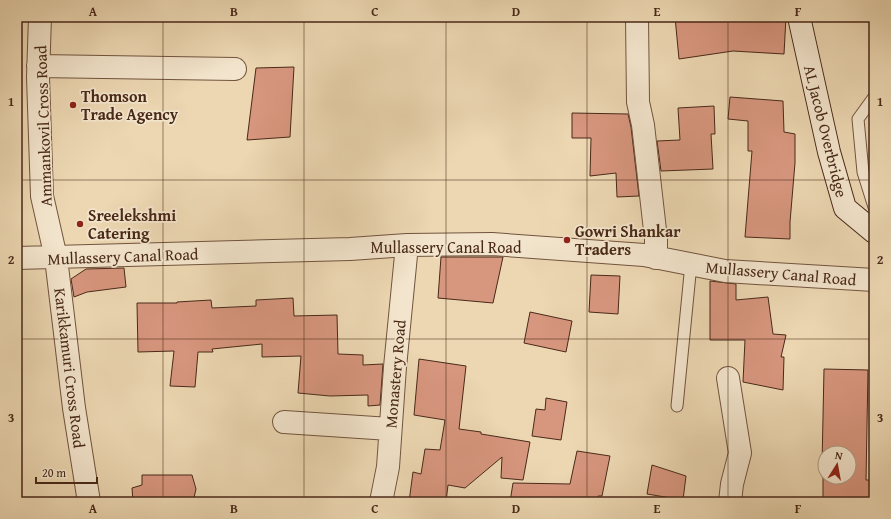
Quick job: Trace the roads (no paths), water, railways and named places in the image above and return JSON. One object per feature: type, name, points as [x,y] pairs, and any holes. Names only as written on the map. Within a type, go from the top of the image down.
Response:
[{"type":"street","name":"Ammankovil Cross Road","points":[[40,17],[38,66],[42,196],[56,258]]},
{"type":"street","points":[[637,17],[638,102],[643,126],[656,239],[656,258]]},
{"type":"street","name":"AL Jacob Overbridge","points":[[799,17],[829,152],[845,208],[874,232]]},
{"type":"street","points":[[38,66],[235,69]]},
{"type":"street","name":"Mullassery Canal Road","points":[[17,258],[342,249],[407,245],[492,244],[644,255],[725,271],[874,280]]},
{"type":"street","name":"Monastery Road","points":[[381,502],[388,467],[395,366],[407,245]]},
{"type":"street","name":"Karikkamuri Cross Road","points":[[56,258],[74,408],[89,502]]},
{"type":"street","points":[[728,378],[740,453],[732,484],[730,502]]},
{"type":"street","points":[[284,422],[390,429]]},
{"type":"lane","points":[[874,97],[858,119],[863,172],[874,207]]},
{"type":"lane","points":[[677,406],[691,264]]},
{"type":"place","name":"Thomson Trade Agency","points":[[73,105]]},
{"type":"place","name":"Sreelekshmi Catering","points":[[80,224]]},
{"type":"place","name":"Gowri Shankar Traders","points":[[567,240]]}]
